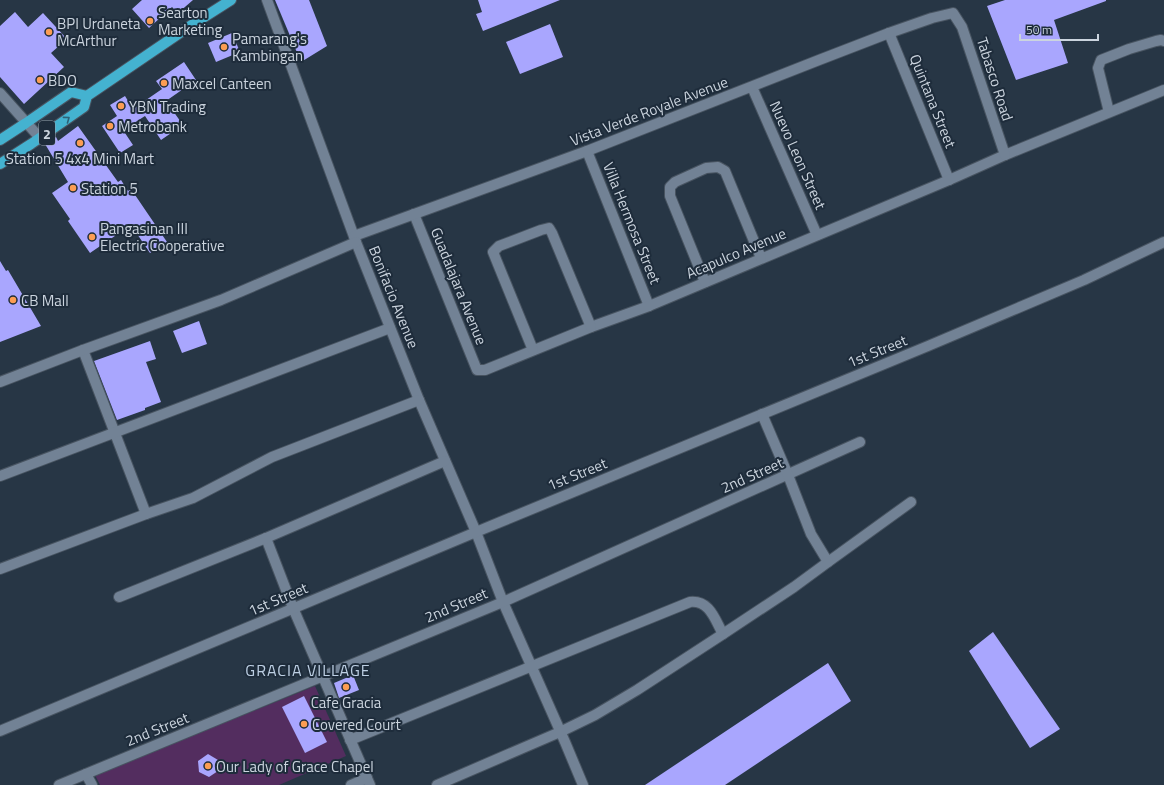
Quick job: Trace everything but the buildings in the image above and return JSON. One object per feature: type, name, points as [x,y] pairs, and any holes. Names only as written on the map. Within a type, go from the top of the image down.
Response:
[{"type":"main road","name":"2","points":[[0,164],[84,107],[87,96],[231,0]]},
{"type":"main road","name":"2","points":[[0,140],[71,92],[87,96]]},
{"type":"street","name":"Bonifacio Avenue","points":[[267,0],[304,103],[390,328],[419,400],[476,532],[503,602],[583,785]]},
{"type":"street","name":"Vista Verde Royale Avenue","points":[[0,382],[221,300],[414,214],[587,152],[889,33],[932,18],[954,14]]},
{"type":"street","name":"Tabasco Road","points":[[954,14],[962,27],[1005,156]]},
{"type":"street","name":"Quintana Street","points":[[889,33],[949,180]]},
{"type":"street","points":[[1109,112],[1098,68],[1101,60],[1129,49],[1156,41],[1164,41]]},
{"type":"street","name":"Nuevo Leon Street","points":[[752,87],[817,235]]},
{"type":"street","name":"Acapulco Avenue","points":[[476,370],[485,370],[591,327],[649,306],[1164,90]]},
{"type":"street","points":[[0,93],[40,138]]},
{"type":"street","name":"Villa Hermosa Street","points":[[587,152],[649,306]]},
{"type":"street","points":[[706,282],[670,196],[670,187],[675,182],[706,168],[718,167],[725,171],[761,258]]},
{"type":"street","name":"Guadalajara Avenue","points":[[414,214],[476,370]]},
{"type":"street","points":[[533,350],[493,252],[498,246],[510,241],[549,228],[591,327]]},
{"type":"street","name":"1st Street","points":[[0,731],[476,532],[928,346],[1084,280],[1164,242]]},
{"type":"street","points":[[0,476],[390,328]]},
{"type":"street","points":[[83,350],[146,514]]},
{"type":"street","points":[[0,569],[146,514],[193,498],[272,457],[419,400]]},
{"type":"street","points":[[762,414],[811,534],[828,562]]},
{"type":"street","name":"2nd Street","points":[[59,785],[503,602],[860,442]]},
{"type":"street","points":[[119,597],[266,538],[446,461]]},
{"type":"street","points":[[437,785],[560,732],[595,715],[637,690],[794,586],[911,502]]},
{"type":"street","points":[[266,538],[294,608],[369,781],[351,785]]},
{"type":"street","points":[[350,740],[690,602],[703,604],[709,609],[723,634]]},
{"type":"street","points":[[86,774],[92,785]]},
{"type":"shaded area","points":[[315,686],[346,756],[279,785],[100,785],[95,775]]},
{"type":"place","name":"Searton Marketing","points":[[150,21]]},
{"type":"place","name":"BPI Urdaneta McArthur","points":[[49,32]]},
{"type":"place","name":"Pamarang's Kambingan","points":[[224,47]]},
{"type":"place","name":"BDO","points":[[40,80]]},
{"type":"place","name":"Maxcel Canteen","points":[[164,83]]},
{"type":"place","name":"YBN Trading","points":[[121,106]]},
{"type":"place","name":"Metrobank","points":[[110,126]]},
{"type":"place","name":"Station 5 4x4 Mini Mart","points":[[80,143]]},
{"type":"place","name":"Station 5","points":[[73,188]]},
{"type":"place","name":"Pangasinan III Electric Cooperative","points":[[92,237]]},
{"type":"place","name":"CB Mall","points":[[13,300]]},
{"type":"place","name":"Cafe Gracia","points":[[346,687]]},
{"type":"place","name":"Covered Court","points":[[304,724]]},
{"type":"place","name":"Our Lady of Grace Chapel","points":[[208,766]]},
{"type":"district","name":"GRACIA VILLAGE","points":[[308,670]]}]
